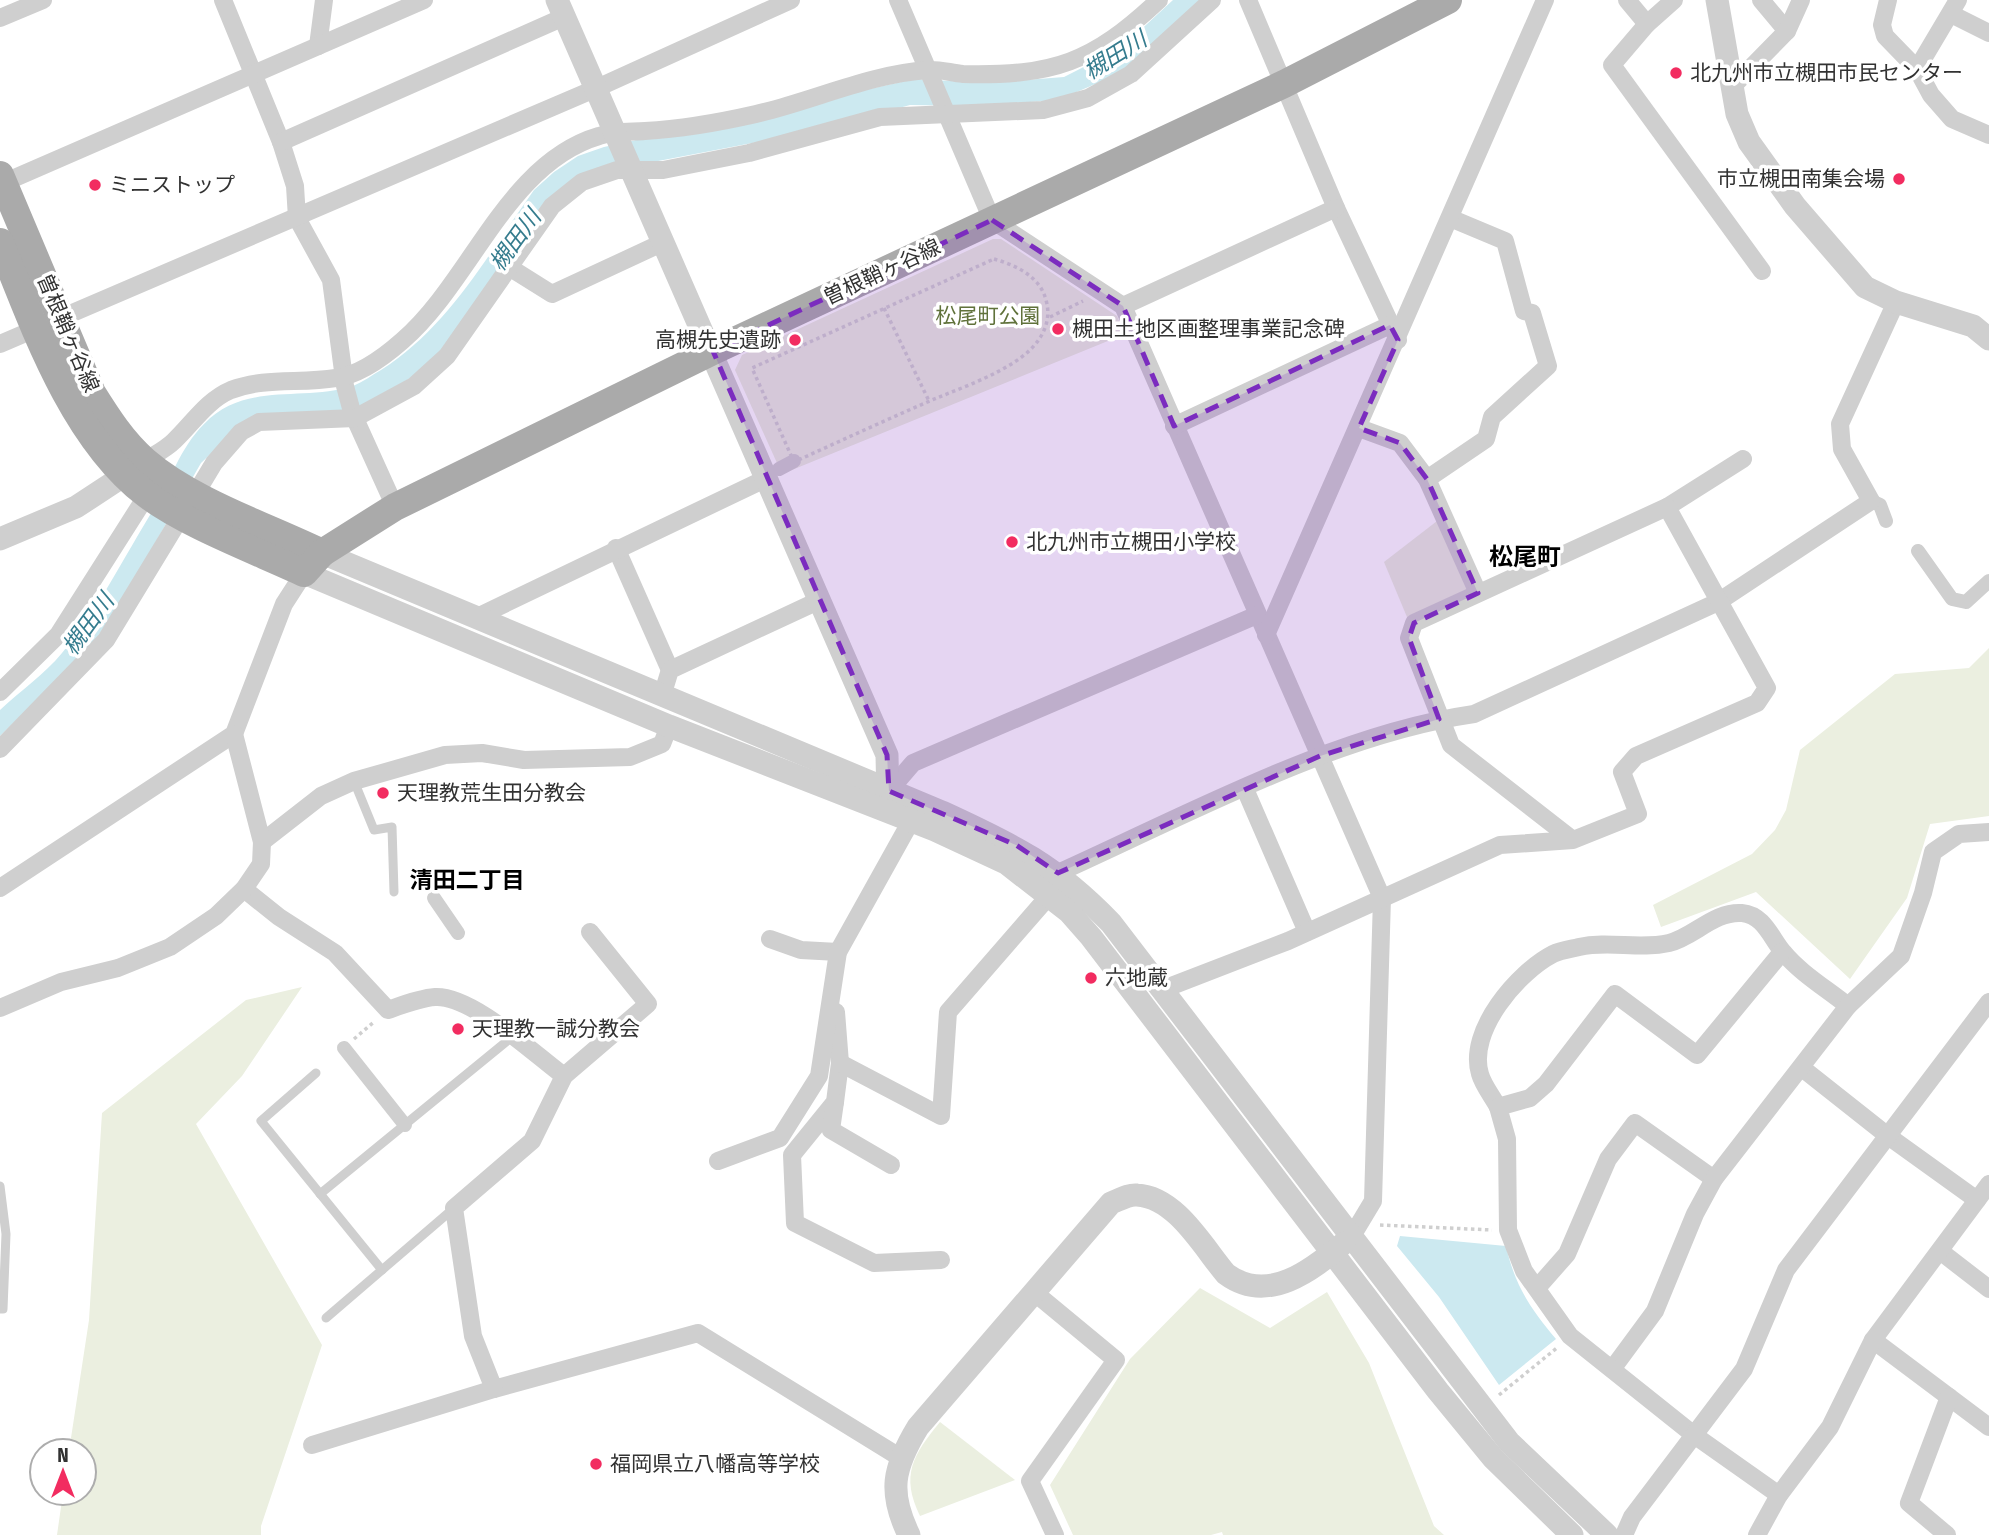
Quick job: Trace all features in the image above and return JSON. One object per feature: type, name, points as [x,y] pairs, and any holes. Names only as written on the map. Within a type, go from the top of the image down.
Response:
[{"type":"main road","name":"曽根鞘ヶ谷線","points":[[313,563],[395,507],[713,351],[1284,84],[1448,0]]},
{"type":"main road","name":"曽根鞘ヶ谷線","points":[[2,179],[50,322],[70,404],[92,438],[186,503]]},
{"type":"main road","name":"曽根鞘ヶ谷線","points":[[3,260],[50,322]]},
{"type":"main road","points":[[186,503],[313,563]]},
{"type":"street","points":[[223,0],[281,142],[295,186],[297,218],[331,280],[345,381],[354,415],[395,507]]},
{"type":"street","points":[[318,46],[324,0]]},
{"type":"street","points":[[2,179],[424,0]]},
{"type":"street","points":[[0,344],[597,88],[791,0]]},
{"type":"street","points":[[898,0],[992,220],[1123,306],[1382,898],[1373,1201],[1355,1230],[1333,1252],[1287,1283],[1258,1286],[1237,1282],[1226,1273],[1166,1205],[1150,1197],[1134,1194],[1111,1203],[918,1427],[901,1458],[895,1491],[897,1510],[909,1535]]},
{"type":"street","points":[[0,749],[106,640],[186,503],[241,432],[259,422],[354,415],[414,386],[447,356],[552,206],[582,182],[617,170],[624,152],[647,131],[754,115],[855,85],[930,74],[1015,73],[1057,67],[1084,58],[1124,32],[1159,0]]},
{"type":"street","points":[[0,692],[58,635],[145,476],[200,412],[229,391],[266,381],[345,381],[400,344],[429,316],[524,185],[550,160],[595,136],[663,170],[749,153],[880,117],[943,108],[1043,110],[1087,98],[1131,74],[1212,0]]},
{"type":"street","points":[[1248,0],[1336,208],[1394,332]]},
{"type":"street","points":[[1266,635],[1359,428],[1394,332],[1450,218],[1545,0]]},
{"type":"street","points":[[1627,0],[1647,24]]},
{"type":"street","points":[[1674,0],[1647,24],[1612,65],[1762,271]]},
{"type":"street","points":[[1717,0],[1737,114],[1749,142],[1795,206],[1865,287],[1896,302],[1984,328]]},
{"type":"street","points":[[1761,0],[1787,31]]},
{"type":"street","points":[[1733,86],[1787,31],[1801,0]]},
{"type":"street","points":[[1888,0],[1882,24],[1885,36],[1917,69],[1931,95],[1952,119],[1989,135]]},
{"type":"street","points":[[0,19],[34,2]]},
{"type":"street","points":[[1917,69],[1954,7],[1989,33]]},
{"type":"street","points":[[281,142],[561,9],[713,351],[773,474],[818,601],[887,755],[888,801]]},
{"type":"street","points":[[1123,306],[1336,208]]},
{"type":"street","points":[[1427,479],[1486,439],[1492,417],[1548,366],[1532,313],[1524,311],[1504,241],[1450,218]]},
{"type":"street","points":[[509,267],[552,294],[664,242]]},
{"type":"street","points":[[1886,521],[1880,505],[1871,501],[1842,449],[1840,425],[1896,302]]},
{"type":"street","points":[[1174,426],[1394,332]]},
{"type":"street","points":[[1359,428],[1400,443],[1427,479],[1478,593]]},
{"type":"street","points":[[1573,840],[1451,745],[1409,638],[1414,623],[1667,507],[1743,459]]},
{"type":"street","points":[[477,617],[773,474],[794,461]]},
{"type":"street","points":[[0,539],[145,476]]},
{"type":"street","points":[[840,1063],[942,1116],[948,1012],[1058,873],[1320,756],[1439,719],[1474,714],[1718,602],[1871,501]]},
{"type":"street","points":[[1161,990],[1307,932],[1500,845],[1573,840],[1638,814],[1622,772],[1636,756],[1757,703],[1767,688],[1667,507]]},
{"type":"street","points":[[616,548],[670,670],[662,696]]},
{"type":"street","points":[[1918,551],[1952,599],[1966,602],[1989,581]]},
{"type":"street","points":[[313,563],[477,617],[662,696],[888,801],[911,821],[1006,863],[1069,912],[1091,937],[1493,1458],[1572,1535]]},
{"type":"street","points":[[313,563],[669,726],[1016,845],[1058,873],[1111,923],[1161,990],[1355,1230],[1509,1442],[1607,1535]]},
{"type":"street","points":[[0,1008],[61,982],[118,968],[170,947],[216,916],[244,889],[261,864],[262,842],[234,734],[284,604],[313,563]]},
{"type":"street","points":[[670,670],[818,601]]},
{"type":"street","points":[[888,801],[913,763],[1257,615]]},
{"type":"street","points":[[262,842],[321,796],[354,780],[445,755],[482,753],[524,760],[630,757],[662,744],[669,726]]},
{"type":"street","points":[[0,888],[234,734]]},
{"type":"street","points":[[1245,789],[1307,932]]},
{"type":"street","points":[[718,1161],[780,1138],[819,1076],[838,953],[911,821]]},
{"type":"street","points":[[1613,1368],[1654,1311],[1695,1214],[1714,1179],[1848,1006],[1901,956],[1923,892],[1933,852],[1959,834],[1989,832]]},
{"type":"street","points":[[244,889],[279,918],[335,953],[388,1010],[436,997],[456,1000],[564,1076]]},
{"type":"street","points":[[435,898],[458,933]]},
{"type":"street","points":[[1779,1495],[1694,1435],[1570,1336],[1524,1271],[1508,1230],[1507,1139],[1498,1107],[1480,1073],[1479,1051],[1496,1006],[1513,985],[1553,954],[1602,943],[1629,946],[1670,943],[1722,916],[1744,913],[1773,934],[1782,951],[1848,1006]]},
{"type":"street","points":[[494,1389],[473,1336],[454,1208],[532,1141],[564,1076],[648,1004],[590,932]]},
{"type":"street","points":[[770,939],[801,950],[838,953]]},
{"type":"street","points":[[1498,1107],[1530,1098],[1546,1084],[1615,994],[1697,1055],[1782,951]]},
{"type":"street","points":[[833,984],[840,1063],[831,1130],[891,1165]]},
{"type":"street","points":[[1624,1535],[1632,1517],[1744,1369],[1786,1270],[1989,1002]]},
{"type":"street","points":[[344,1048],[405,1125]]},
{"type":"street","points":[[1802,1068],[1888,1136],[1977,1200]]},
{"type":"street","points":[[835,1102],[792,1155],[795,1223],[874,1263],[942,1260]]},
{"type":"street","points":[[1537,1288],[1567,1254],[1608,1159],[1635,1124],[1714,1179]]},
{"type":"street","points":[[1757,1535],[1779,1495],[1830,1427],[1873,1340],[1989,1184]]},
{"type":"street","points":[[1940,1251],[1989,1289]]},
{"type":"street","points":[[1035,1293],[1116,1360],[1030,1481],[1055,1535]]},
{"type":"street","points":[[312,1446],[494,1389],[698,1333],[901,1458]]},
{"type":"street","points":[[1873,1340],[1989,1427]]},
{"type":"street","points":[[1947,1535],[1909,1503],[1949,1397]]},
{"type":"lane","points":[[354,780],[374,830],[392,827],[394,892]]},
{"type":"lane","points":[[320,1194],[512,1037]]},
{"type":"lane","points":[[316,1073],[261,1121],[382,1270]]},
{"type":"lane","points":[[0,1186],[3,1235],[3,1309],[0,1309]]},
{"type":"lane","points":[[326,1318],[454,1208]]},
{"type":"path","points":[[993,249],[994,259]]},
{"type":"path","points":[[1050,317],[1045,296],[1029,275],[1010,263],[994,259],[752,368],[794,461],[1019,359],[1037,342],[1050,317],[1100,293]]},
{"type":"path","points":[[884,308],[929,401]]},
{"type":"path","points":[[1355,1230],[1508,1230]]},
{"type":"path","points":[[1482,1408],[1570,1336]]},
{"type":"highlighted area","points":[[992,220],[1123,306],[1174,426],[1390,325],[1398,340],[1359,428],[1400,443],[1427,479],[1478,593],[1414,623],[1409,638],[1439,719],[1320,756],[1058,873],[1016,845],[889,791],[887,755],[713,351]]},
{"type":"green space","name":"松尾町公園","points":[[993,239],[1001,239],[1117,316],[1125,334],[782,474],[735,370],[742,355]]},
{"type":"green space","points":[[1441,518],[1471,589],[1407,617],[1384,562]]},
{"type":"green space","points":[[1989,648],[1989,816],[1930,824],[1907,898],[1850,979],[1756,892],[1661,927],[1653,905],[1752,854],[1775,830],[1786,810],[1800,750],[1895,674],[1969,668]]},
{"type":"green space","points":[[302,987],[242,1076],[196,1124],[322,1345],[261,1526],[261,1535],[57,1535],[61,1507],[98,1507],[98,1437],[71,1437],[89,1320],[102,1113],[246,1000]]},
{"type":"green space","points":[[1200,1288],[1270,1328],[1327,1292],[1369,1363],[1434,1526],[1444,1535],[1223,1535],[1222,1532],[1211,1535],[1073,1535],[1050,1485],[1130,1359]]},
{"type":"green space","points":[[940,1422],[1015,1480],[920,1516],[911,1489],[912,1466]]},
{"type":"water","name":"槻田川","points":[[1173,0],[1200,0],[1121,73],[1058,100],[976,106],[910,105],[815,131],[585,175],[426,368],[367,405],[233,433],[201,463],[119,606],[88,650],[0,736],[0,710],[48,668],[75,636],[153,510],[182,454],[204,424],[220,411],[256,397],[314,393],[353,386],[405,353],[427,333],[466,288],[534,190],[578,156],[604,147],[915,79],[988,83],[1064,77],[1121,48]]},
{"type":"water","points":[[1400,1236],[1506,1246],[1514,1273],[1525,1296],[1556,1339],[1499,1385],[1439,1297],[1397,1246]]},
{"type":"place","name":"北九州市立槻田市民センター","points":[[1676,73]]},
{"type":"place","name":"市立槻田南集会場","points":[[1899,179]]},
{"type":"place","name":"ミニストップ","points":[[95,185]]},
{"type":"place","name":"槻田土地区画整理事業記念碑","points":[[1058,329]]},
{"type":"place","name":"高槻先史遺跡","points":[[795,340]]},
{"type":"place","name":"北九州市立槻田小学校","points":[[1012,542]]},
{"type":"place","name":"天理教荒生田分教会","points":[[383,793]]},
{"type":"place","name":"六地蔵","points":[[1091,978]]},
{"type":"place","name":"天理教一誠分教会","points":[[458,1029]]},
{"type":"place","name":"福岡県立八幡高等学校","points":[[596,1464]]},
{"type":"district","name":"松尾町","points":[[1525,557]]},
{"type":"district","name":"清田二丁目","points":[[467,880]]}]
